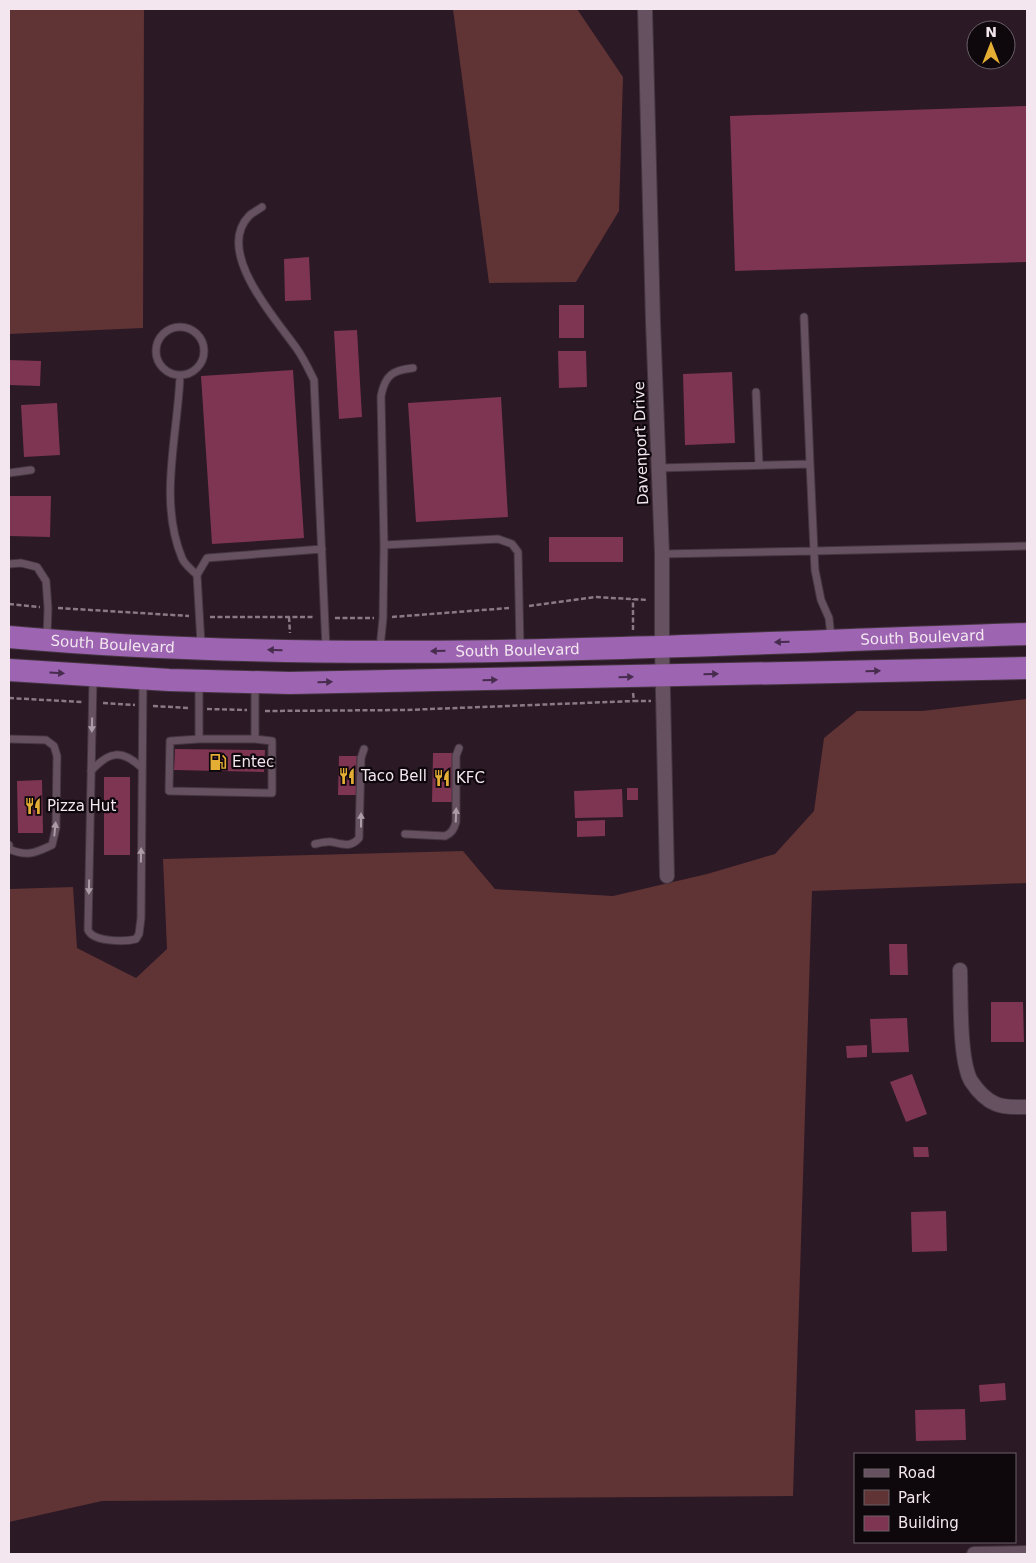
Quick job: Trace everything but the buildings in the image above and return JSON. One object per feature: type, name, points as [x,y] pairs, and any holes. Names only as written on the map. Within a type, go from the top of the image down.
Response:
[{"type":"highway","name":"South Boulevard","points":[[9,637],[201,648],[380,652],[598,648],[1027,634]]},
{"type":"highway","points":[[104,677],[166,674],[180,671],[199,658],[201,648]]},
{"type":"highway","points":[[542,679],[597,671],[606,666],[607,661],[606,656],[598,648]]},
{"type":"highway","name":"South Boulevard","points":[[9,673],[256,682],[542,679],[1027,668]]},
{"type":"street","name":"Davenport Drive","points":[[645,9],[653,332],[662,554],[662,676],[667,876]]},
{"type":"street","points":[[960,970],[963,1043],[970,1080],[980,1093],[997,1105],[1027,1107]]},
{"type":"street","points":[[974,1554],[1027,1553]]},
{"type":"lane","points":[[262,207],[249,216],[241,230],[239,245],[242,263],[258,294],[298,350],[314,380],[326,651]]},
{"type":"lane","points":[[804,317],[815,570],[821,600],[829,618],[831,640]]},
{"type":"lane","points":[[182,327],[190,329],[202,340],[204,356],[195,370],[180,375],[173,373],[161,364],[157,358],[156,350],[161,336],[167,331],[182,327]]},
{"type":"lane","points":[[380,652],[384,545],[381,396],[388,377],[398,369],[413,368]]},
{"type":"lane","points":[[180,375],[169,495],[182,560],[196,575]]},
{"type":"lane","points":[[756,392],[758,465]]},
{"type":"lane","points":[[658,468],[810,464]]},
{"type":"lane","points":[[9,473],[31,470]]},
{"type":"lane","points":[[384,545],[498,539],[512,544],[518,552],[520,650]]},
{"type":"lane","points":[[662,554],[1027,546]]},
{"type":"lane","points":[[201,648],[196,575],[207,558],[322,548]]},
{"type":"lane","points":[[9,564],[21,563],[37,567],[46,581],[48,608],[47,640]]},
{"type":"lane","points":[[104,677],[93,703],[88,930],[90,935],[97,938],[129,940],[136,939],[139,934],[141,918],[143,679]]},
{"type":"lane","points":[[199,681],[199,739]]},
{"type":"lane","points":[[255,739],[256,682]]},
{"type":"lane","points":[[199,739],[272,740],[272,792],[169,790],[170,741],[199,739]]},
{"type":"lane","points":[[9,740],[46,740],[54,746],[57,756],[56,828],[52,845],[30,854],[14,851],[10,849],[9,845]]},
{"type":"lane","points":[[405,834],[445,836],[454,829],[456,822],[456,756],[459,748]]},
{"type":"lane","points":[[315,844],[330,841],[348,845],[356,842],[359,838],[360,758],[364,749]]},
{"type":"lane","points":[[91,771],[101,760],[112,755],[121,755],[134,760],[142,768]]},
{"type":"path","points":[[9,698],[142,706],[255,710],[406,710],[634,701]]},
{"type":"green space","points":[[9,9],[144,9],[143,328],[9,334]]},
{"type":"green space","points":[[453,9],[577,9],[623,77],[619,211],[576,282],[489,283]]},
{"type":"green space","points":[[1027,699],[1027,883],[812,891],[793,1496],[102,1501],[9,1522],[9,889],[73,887],[77,948],[136,978],[167,949],[163,859],[463,851],[495,889],[613,896],[707,874],[775,854],[814,811],[824,738],[857,711],[922,711]]},
{"type":"place","name":"Entec","points":[[218,762]]},
{"type":"place","name":"Taco Bell","points":[[347,776]]},
{"type":"place","name":"KFC","points":[[442,778]]},
{"type":"place","name":"Pizza Hut","points":[[33,806]]}]
